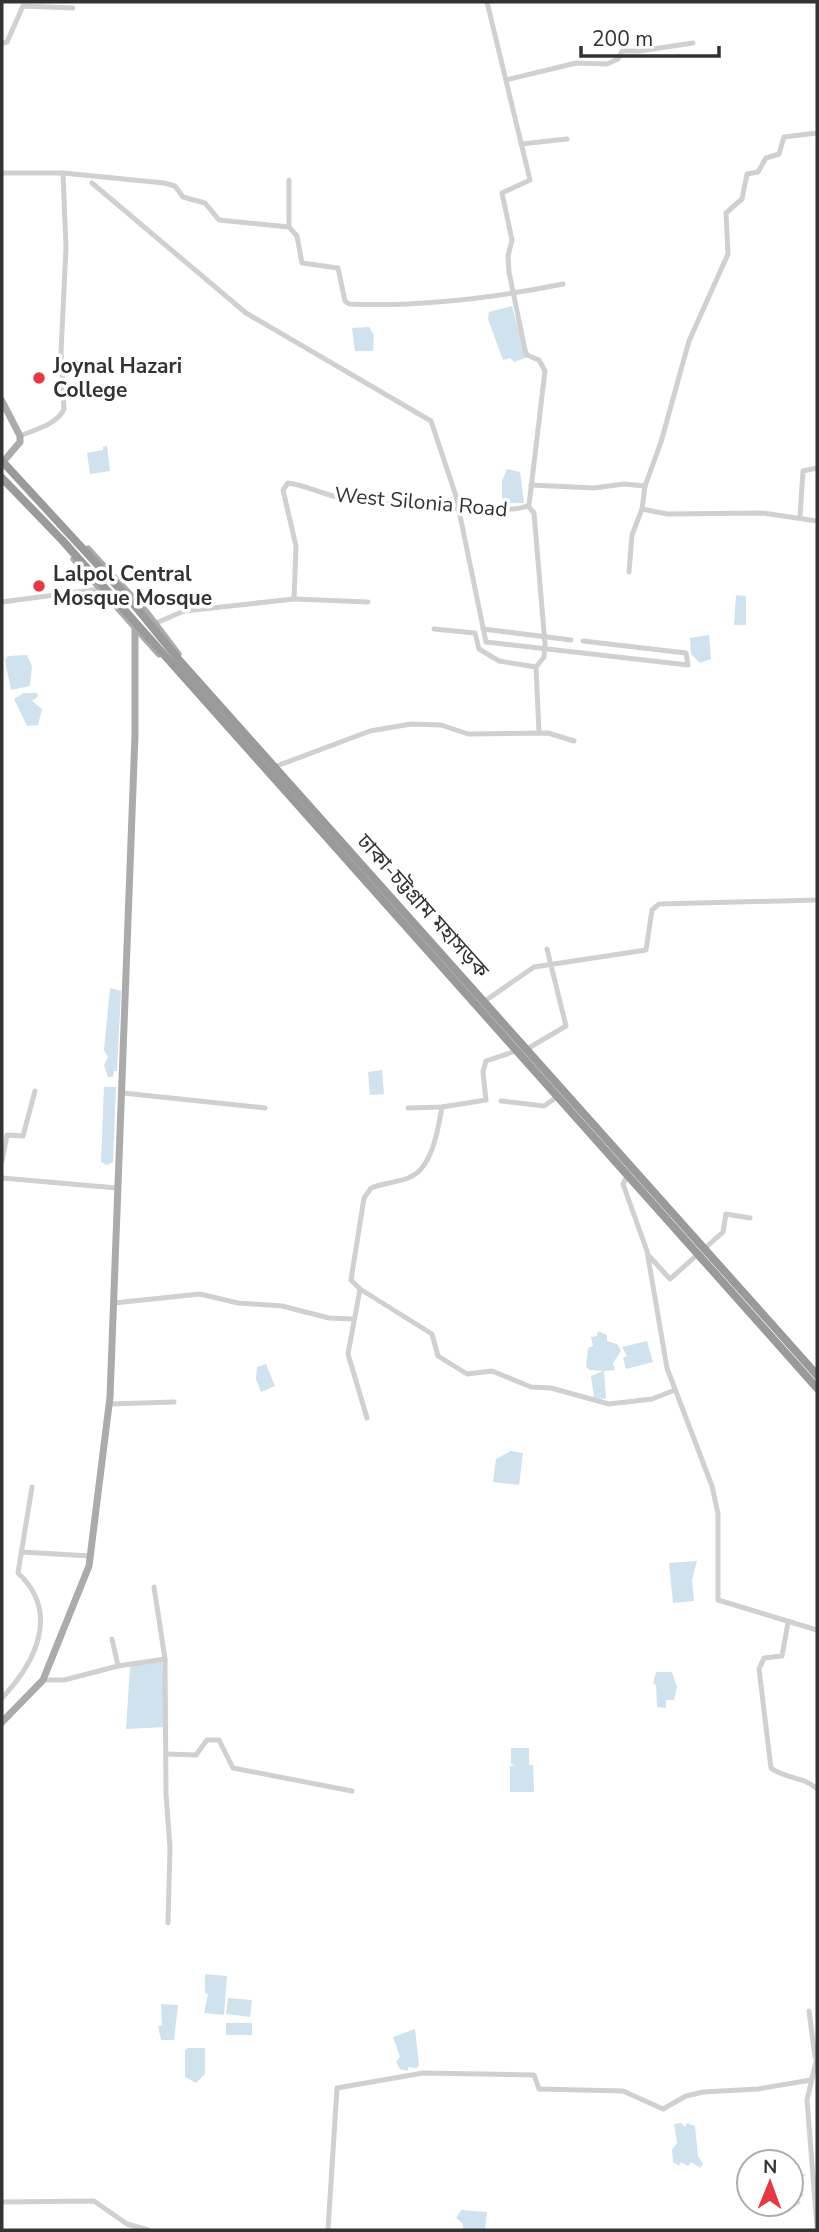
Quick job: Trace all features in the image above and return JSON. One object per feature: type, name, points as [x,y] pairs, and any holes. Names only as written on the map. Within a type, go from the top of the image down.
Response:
[{"type":"highway","name":"ঢাকা-চট্টগ্রাম মহাসড়ক","points":[[2,461],[78,544],[177,664],[404,927],[628,1174],[817,1375]]},
{"type":"highway","name":"ঢাকা-চট্টগ্রাম মহাসড়ক","points":[[2,478],[274,767],[413,920],[817,1388]]},
{"type":"highway","points":[[14,491],[23,484]]},
{"type":"highway","points":[[395,916],[402,916],[403,909]]},
{"type":"highway","points":[[404,927],[405,919],[413,920]]},
{"type":"main road","points":[[2,401],[20,436],[20,442],[2,461]]},
{"type":"main road","points":[[78,544],[110,571],[156,623],[177,664]]},
{"type":"main road","points":[[69,548],[99,589],[135,629],[177,664]]},
{"type":"main road","points":[[2,1722],[43,1680],[90,1556],[109,1404],[123,1093],[135,629]]},
{"type":"main road","points":[[135,646],[139,639],[145,639]]},
{"type":"street","points":[[487,2],[530,180],[502,193],[512,240],[508,256],[514,294]]},
{"type":"street","points":[[2,43],[7,42],[23,6],[73,8]]},
{"type":"street","points":[[506,80],[576,63],[607,64],[618,59],[622,51],[693,43]]},
{"type":"street","points":[[629,572],[632,535],[642,509],[645,486],[661,442],[689,341],[715,276],[728,254],[726,213],[742,199],[747,174],[758,172],[766,158],[779,153],[784,138],[817,133]]},
{"type":"street","points":[[521,144],[567,139]]},
{"type":"street","points":[[2,173],[63,173],[164,183],[175,186],[183,197],[205,203],[219,220],[289,227]]},
{"type":"street","points":[[20,436],[47,425],[62,415],[64,409],[61,352],[66,247],[63,173]]},
{"type":"street","points":[[289,180],[289,227],[297,236],[302,262],[338,268],[345,301],[349,304],[397,306],[514,294],[563,284]]},
{"type":"street","points":[[92,183],[246,313],[431,421],[451,477],[486,642],[688,665],[686,653],[583,641]]},
{"type":"street","name":"West Silonia Road","points":[[294,599],[296,546],[284,489],[288,483],[341,498],[513,511],[528,506],[545,371],[539,360],[526,354],[514,294]]},
{"type":"street","points":[[800,517],[803,471],[817,468]]},
{"type":"street","points":[[531,485],[594,488],[624,484],[645,486]]},
{"type":"street","points":[[528,506],[534,513],[545,638],[544,657],[536,667],[539,733]]},
{"type":"street","points":[[642,509],[667,514],[763,513],[817,520]]},
{"type":"street","points":[[2,602],[99,589]]},
{"type":"street","points":[[156,623],[184,611],[294,599],[368,602]]},
{"type":"street","points":[[434,629],[475,633],[479,649],[499,662],[536,667]]},
{"type":"street","points":[[483,629],[571,640]]},
{"type":"street","points":[[274,767],[370,731],[398,726],[441,725],[468,734],[539,733],[574,741]]},
{"type":"street","points":[[485,1002],[534,967],[646,950],[652,910],[659,904],[817,900]]},
{"type":"street","points":[[527,1049],[566,1026],[547,949]]},
{"type":"street","points":[[408,1108],[442,1107],[486,1100],[483,1072],[486,1061],[516,1051]]},
{"type":"street","points":[[2,1161],[8,1135],[23,1136],[35,1091]]},
{"type":"street","points":[[123,1093],[265,1108]]},
{"type":"street","points":[[501,1101],[544,1105],[558,1096]]},
{"type":"street","points":[[442,1107],[437,1136],[424,1169],[411,1177],[374,1186],[364,1198],[350,1275],[359,1289],[432,1334],[438,1356],[467,1374],[492,1371],[531,1387],[551,1388],[609,1404],[652,1399],[675,1390]]},
{"type":"street","points":[[628,1174],[623,1184],[648,1254],[662,1344],[675,1390],[699,1448],[716,1504],[718,1600],[817,1630]]},
{"type":"street","points":[[2,1178],[117,1188]]},
{"type":"street","points":[[648,1254],[670,1279],[723,1232],[726,1214],[750,1218]]},
{"type":"street","points":[[359,1289],[348,1354],[367,1418]]},
{"type":"street","points":[[114,1303],[200,1294],[238,1303],[282,1306],[329,1318],[353,1319]]},
{"type":"street","points":[[109,1404],[174,1402]]},
{"type":"street","points":[[2,1698],[36,1652],[40,1627],[35,1590],[18,1573],[32,1487]]},
{"type":"street","points":[[21,1552],[90,1556]]},
{"type":"street","points":[[154,1587],[165,1659],[166,1794],[170,1848],[168,1923]]},
{"type":"street","points":[[788,1623],[782,1656],[764,1658],[758,1669],[771,1768],[780,1775],[810,1782],[817,1789]]},
{"type":"street","points":[[112,1639],[118,1666]]},
{"type":"street","points":[[43,1680],[64,1680],[118,1666],[165,1659]]},
{"type":"street","points":[[167,1754],[197,1755],[206,1740],[219,1740],[233,1768],[352,1791]]},
{"type":"street","points":[[809,2011],[816,2057],[807,2100],[817,2227]]},
{"type":"street","points":[[328,2230],[337,2088],[423,2073],[534,2075],[539,2089],[623,2091],[663,2109],[686,2096],[703,2092],[758,2089],[811,2080]]},
{"type":"street","points":[[2,2202],[94,2201],[127,2224],[148,2230]]},
{"type":"water","points":[[512,306],[526,358],[514,362],[510,358],[503,360],[488,319],[489,312]]},
{"type":"water","points":[[369,327],[374,335],[373,351],[355,351],[352,328]]},
{"type":"water","points":[[107,446],[110,471],[90,474],[87,453],[103,450],[103,447]]},
{"type":"water","points":[[507,469],[520,472],[524,503],[502,503],[502,481]]},
{"type":"water","points":[[736,595],[746,596],[746,625],[734,625]]},
{"type":"water","points":[[709,635],[711,659],[700,663],[691,654],[690,638]]},
{"type":"water","points":[[27,655],[32,666],[30,686],[11,690],[5,660],[8,656]]},
{"type":"water","points":[[24,693],[37,693],[38,696],[32,701],[42,709],[38,725],[27,726],[14,699]]},
{"type":"water","points":[[110,988],[121,991],[117,1071],[114,1071],[113,1077],[108,1077],[104,1065],[108,1057],[104,1050]]},
{"type":"water","points":[[382,1070],[384,1094],[370,1095],[368,1072]]},
{"type":"water","points":[[104,1087],[116,1087],[113,1162],[107,1165],[101,1162]]},
{"type":"water","points":[[598,1331],[607,1335],[607,1341],[617,1344],[621,1351],[613,1363],[615,1370],[604,1371],[606,1399],[594,1398],[591,1376],[603,1371],[586,1367],[588,1348],[593,1346],[591,1337],[597,1336]]},
{"type":"water","points":[[647,1341],[653,1362],[626,1369],[623,1358],[627,1356],[622,1347]]},
{"type":"water","points":[[266,1364],[275,1386],[261,1392],[256,1379],[257,1367]]},
{"type":"water","points":[[511,1451],[523,1453],[519,1485],[493,1482],[496,1459]]},
{"type":"water","points":[[697,1561],[692,1580],[694,1601],[673,1603],[669,1563]]},
{"type":"water","points":[[162,1659],[167,1727],[126,1729],[130,1667]]},
{"type":"water","points":[[656,1672],[672,1672],[677,1687],[674,1700],[666,1700],[666,1708],[657,1707],[656,1685],[653,1684]]},
{"type":"water","points":[[511,1748],[529,1748],[534,1792],[510,1792],[510,1766],[516,1765],[511,1764]]},
{"type":"water","points":[[205,1974],[227,1976],[224,2015],[204,2013],[208,1994],[205,1993]]},
{"type":"water","points":[[228,1998],[252,2000],[250,2017],[226,2014]]},
{"type":"water","points":[[161,2004],[178,2005],[174,2040],[161,2040],[158,2026],[162,2025]]},
{"type":"water","points":[[226,2023],[252,2023],[252,2035],[226,2035]]},
{"type":"water","points":[[415,2029],[419,2065],[417,2068],[408,2067],[408,2071],[400,2069],[396,2062],[400,2057],[393,2037]]},
{"type":"water","points":[[205,2048],[205,2074],[196,2083],[185,2077],[185,2050]]},
{"type":"water","points":[[681,2123],[685,2127],[687,2123],[695,2126],[698,2156],[703,2164],[700,2168],[691,2162],[688,2166],[681,2162],[679,2166],[673,2162],[672,2150],[677,2143],[674,2124]]},
{"type":"water","points":[[461,2210],[487,2212],[485,2230],[463,2230],[463,2224],[456,2218]]},
{"type":"place","name":"Joynal Hazari College","points":[[39,378]]},
{"type":"place","name":"Lalpol Central Mosque Mosque","points":[[39,586]]}]
